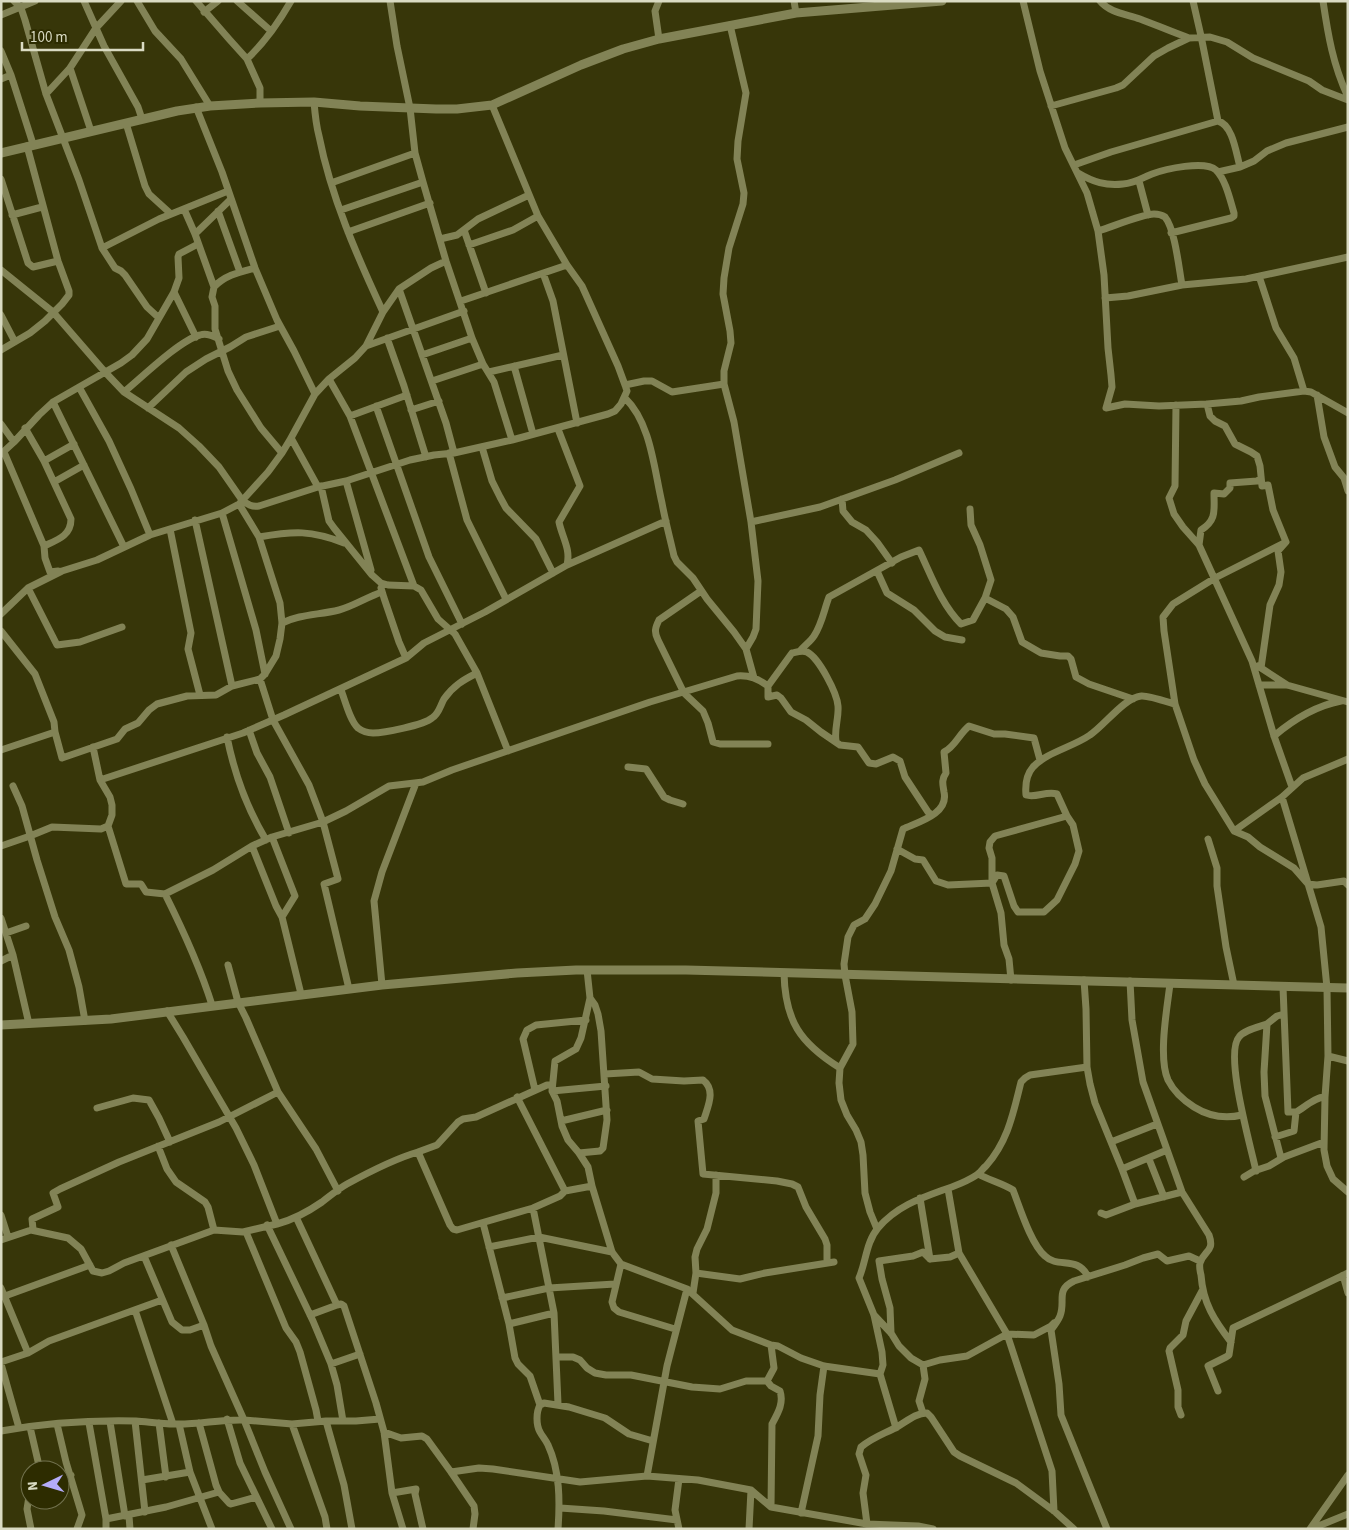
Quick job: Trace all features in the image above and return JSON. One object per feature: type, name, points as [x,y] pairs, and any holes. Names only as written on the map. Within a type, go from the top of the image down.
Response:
[{"type":"street","points":[[14,1],[21,8],[46,94],[79,180],[102,248],[115,268],[125,275],[147,307],[159,318]]},
{"type":"street","points":[[1,15],[35,1]]},
{"type":"street","points":[[84,1],[96,28],[138,107],[142,119]]},
{"type":"street","points":[[46,94],[70,68],[96,28],[121,1]]},
{"type":"street","points":[[137,1],[155,30],[180,59],[210,106]]},
{"type":"street","points":[[196,1],[247,58],[258,81],[260,102]]},
{"type":"street","points":[[204,12],[218,1]]},
{"type":"street","points":[[237,1],[271,31]]},
{"type":"street","points":[[247,58],[258,48],[291,1]]},
{"type":"street","points":[[390,1],[410,108],[415,153],[423,182],[446,261],[472,338],[483,364],[494,382],[512,440]]},
{"type":"street","points":[[659,1],[655,11],[659,39]]},
{"type":"street","points":[[794,1],[796,13]]},
{"type":"street","points":[[1,152],[196,107],[260,102],[314,102],[410,108],[457,108],[492,105],[581,65],[623,49],[659,39],[796,13],[942,1]]},
{"type":"street","points":[[1023,1],[1040,71],[1051,106],[1065,148],[1087,193],[1098,231],[1104,276],[1112,387],[1106,408],[1125,404],[1159,406],[1207,404],[1241,401],[1304,391],[1311,392],[1348,413]]},
{"type":"street","points":[[1100,1],[1103,5],[1115,11],[1139,18],[1189,38]]},
{"type":"street","points":[[1193,1],[1218,121]]},
{"type":"street","points":[[1323,1],[1330,47],[1348,98]]},
{"type":"street","points":[[730,25],[746,93],[738,141],[738,159],[744,193],[743,204],[729,248],[724,278],[723,294],[731,343],[724,371],[724,384],[734,422],[751,522],[758,581],[756,629],[746,649]]},
{"type":"street","points":[[1051,106],[1124,85],[1154,56],[1189,38],[1201,36],[1227,42],[1253,58],[1309,81],[1322,90],[1348,98]]},
{"type":"street","points":[[1,51],[11,76],[30,145],[42,206],[69,291],[69,295],[45,322],[1,350]]},
{"type":"street","points":[[70,68],[91,131]]},
{"type":"street","points":[[1,79],[11,76]]},
{"type":"street","points":[[314,102],[319,136],[331,183],[348,232],[383,312]]},
{"type":"street","points":[[241,502],[253,507],[259,506],[319,487],[346,481],[396,464],[482,447],[577,424],[615,410],[625,398],[627,391],[625,385],[582,286],[567,265],[538,216],[492,105]]},
{"type":"street","points":[[196,107],[222,172],[255,268],[280,326],[315,394]]},
{"type":"street","points":[[1074,165],[1111,152],[1218,121],[1223,122],[1228,127],[1240,167]]},
{"type":"street","points":[[126,123],[145,186],[153,198],[171,214]]},
{"type":"street","points":[[1218,172],[1240,167],[1254,161],[1267,151],[1286,143],[1348,127]]},
{"type":"street","points":[[331,183],[415,153]]},
{"type":"street","points":[[1078,173],[1089,180],[1104,184],[1124,184],[1139,181],[1153,174],[1203,165],[1218,172],[1230,199],[1234,216],[1171,233]]},
{"type":"street","points":[[1,179],[29,266],[33,267],[58,261]]},
{"type":"street","points":[[1139,181],[1148,214]]},
{"type":"street","points":[[341,210],[423,182]]},
{"type":"street","points":[[102,248],[171,214],[228,191]]},
{"type":"street","points":[[440,239],[456,235],[478,219],[529,195]]},
{"type":"street","points":[[195,234],[231,199]]},
{"type":"street","points":[[348,232],[430,203]]},
{"type":"street","points":[[12,215],[42,206]]},
{"type":"street","points":[[184,209],[214,287],[212,297],[215,306],[216,329],[228,371],[237,390],[261,428],[282,453]]},
{"type":"street","points":[[218,211],[240,272]]},
{"type":"street","points":[[1098,231],[1148,214],[1164,216],[1176,247],[1182,285]]},
{"type":"street","points":[[469,245],[513,230],[538,216]]},
{"type":"street","points":[[464,230],[486,293]]},
{"type":"street","points":[[62,571],[50,572],[45,558],[44,546],[3,453],[53,402],[121,362],[147,339],[174,292],[179,278],[179,254],[198,244]]},
{"type":"street","points":[[1105,298],[1128,296],[1182,285],[1246,279],[1348,257]]},
{"type":"street","points":[[1,614],[28,588],[62,571],[97,560],[150,535],[222,513],[241,502],[282,453],[315,394],[366,346],[383,312],[399,289],[431,268],[446,261]]},
{"type":"street","points":[[461,301],[567,265]]},
{"type":"street","points":[[214,287],[226,278],[255,268]]},
{"type":"street","points":[[543,273],[552,301],[577,424]]},
{"type":"street","points":[[1,631],[35,674],[54,722],[62,758],[117,739],[125,729],[138,723],[157,704],[187,696],[216,695],[232,686],[262,677],[276,656],[282,623],[277,591],[259,537],[241,502],[219,467],[179,428],[124,392],[53,312],[3,274]]},
{"type":"street","points":[[1259,276],[1276,328],[1294,358],[1304,391]]},
{"type":"street","points":[[399,289],[439,402],[467,520],[506,599]]},
{"type":"street","points":[[174,292],[196,336]]},
{"type":"street","points":[[366,346],[464,312]]},
{"type":"street","points":[[1,315],[15,342]]},
{"type":"street","points":[[148,408],[186,372],[206,358],[223,351],[251,335],[280,326]]},
{"type":"street","points":[[124,392],[176,349],[196,336],[206,334],[219,339]]},
{"type":"street","points":[[387,338],[426,457]]},
{"type":"street","points":[[422,355],[472,338]]},
{"type":"street","points":[[489,372],[563,355]]},
{"type":"street","points":[[432,381],[483,364]]},
{"type":"street","points":[[514,366],[533,434]]},
{"type":"street","points":[[329,379],[350,416],[414,586]]},
{"type":"street","points":[[625,385],[652,381],[672,392],[724,384]]},
{"type":"street","points":[[79,387],[109,441],[150,535]]},
{"type":"street","points":[[350,416],[407,395]]},
{"type":"street","points":[[1316,395],[1324,437],[1335,467],[1346,479],[1348,491]]},
{"type":"street","points":[[625,398],[632,405],[641,421],[651,450],[675,559],[693,578],[707,600],[746,649],[754,678]]},
{"type":"street","points":[[53,402],[124,547]]},
{"type":"street","points":[[411,410],[439,402]]},
{"type":"street","points":[[1207,404],[1210,416],[1215,422],[1225,426],[1235,444],[1257,456],[1262,486],[1268,485],[1273,510],[1286,542]]},
{"type":"street","points":[[376,406],[429,557],[462,624]]},
{"type":"street","points":[[1176,406],[1175,486],[1169,498],[1174,514],[1199,545],[1252,662],[1274,736],[1292,787]]},
{"type":"street","points":[[1,424],[14,442]]},
{"type":"street","points":[[26,428],[44,461],[71,520],[69,532],[44,546]]},
{"type":"street","points":[[558,428],[580,486],[559,522],[567,546],[569,557],[567,565]]},
{"type":"street","points":[[291,438],[319,487],[329,520],[372,575],[381,583],[414,586],[421,590],[438,619],[451,630],[477,673],[508,751]]},
{"type":"street","points":[[44,461],[74,444]]},
{"type":"street","points":[[482,447],[492,480],[506,508],[536,539],[553,573]]},
{"type":"street","points":[[751,522],[798,512],[842,498],[895,480],[959,453]]},
{"type":"street","points":[[54,482],[84,465]]},
{"type":"street","points":[[1199,545],[1201,530],[1213,518],[1214,493],[1224,494],[1230,488],[1230,483],[1257,481],[1260,479]]},
{"type":"street","points":[[346,481],[372,575]]},
{"type":"street","points":[[842,498],[843,511],[852,522],[866,530],[892,562]]},
{"type":"street","points":[[800,651],[813,637],[829,598],[892,562],[919,550],[944,602],[953,616],[961,624],[973,620],[985,598],[991,580],[972,525],[970,509]]},
{"type":"street","points":[[222,513],[256,630],[262,677],[273,720],[309,785],[323,822],[338,879],[324,884],[349,989]]},
{"type":"street","points":[[195,520],[232,686]]},
{"type":"street","points":[[100,780],[249,730],[341,690],[406,658],[424,643],[462,624],[567,565],[666,521]]},
{"type":"street","points":[[170,528],[191,632],[188,649],[200,695]]},
{"type":"street","points":[[259,537],[310,533],[320,534],[347,544]]},
{"type":"street","points":[[1286,542],[1215,578],[1173,604],[1164,617],[1164,631],[1175,704],[1194,760],[1205,784],[1234,831],[1248,837],[1260,847],[1294,868],[1308,884],[1317,885],[1344,881],[1348,885]]},
{"type":"street","points":[[1261,668],[1270,605],[1279,585],[1281,572],[1278,551],[1286,542]]},
{"type":"street","points":[[877,571],[887,593],[914,610],[935,631],[945,637],[962,640]]},
{"type":"street","points":[[381,583],[382,592],[406,658]]},
{"type":"street","points":[[28,588],[57,645],[80,642],[122,627]]},
{"type":"street","points":[[701,591],[659,620],[655,628],[658,640],[684,692],[703,711],[713,742],[720,744],[768,744]]},
{"type":"street","points":[[282,623],[298,617],[340,609],[382,592]]},
{"type":"street","points":[[985,598],[1006,609],[1013,617],[1022,642],[1041,653],[1068,656],[1076,677],[1089,684],[1134,699]]},
{"type":"street","points":[[836,741],[838,711],[836,694],[829,679],[808,653],[800,651],[792,653],[768,686],[768,697],[777,695],[782,698],[791,712],[806,720],[840,745],[858,747],[869,763],[876,764],[893,757],[900,760],[900,766],[905,777],[928,812],[932,815]]},
{"type":"street","points":[[1252,662],[1287,685]]},
{"type":"street","points":[[341,690],[354,724],[362,731],[373,733],[406,728],[434,718],[450,691],[458,682],[477,673]]},
{"type":"street","points":[[93,747],[100,780],[110,797],[112,806],[112,815],[108,826],[110,837],[126,884],[141,884],[146,892],[165,894],[213,870],[252,846],[323,822],[389,786],[424,782],[452,770],[650,702],[738,676],[747,675],[768,686]]},
{"type":"street","points":[[1259,685],[1287,685],[1346,701]]},
{"type":"street","points":[[992,883],[997,875],[1004,876],[1014,906],[1018,912],[1044,912],[1057,900],[1075,864],[1079,851],[1073,825],[1057,794],[1050,792],[1032,796],[1026,795],[1026,777],[1032,767],[1040,760],[1090,735],[1113,713],[1134,699],[1142,696],[1175,704]]},
{"type":"street","points":[[1274,736],[1318,707],[1346,701]]},
{"type":"street","points":[[877,1229],[865,1193],[861,1142],[840,1100],[840,1068],[853,1044],[852,1012],[844,964],[848,937],[854,926],[865,919],[876,904],[891,871],[903,829],[932,815],[941,808],[945,799],[942,785],[943,777],[946,773],[944,752],[950,750],[962,731],[969,726],[994,734],[1034,738],[1040,760]]},
{"type":"street","points":[[249,730],[257,753],[270,777],[290,832]]},
{"type":"street","points":[[1,750],[55,732]]},
{"type":"street","points":[[227,737],[230,754],[255,822],[269,839],[295,896],[282,917]]},
{"type":"street","points":[[1234,831],[1282,797],[1310,774],[1327,769],[1348,759]]},
{"type":"street","points":[[628,767],[646,769],[664,797],[683,804]]},
{"type":"street","points":[[382,985],[374,901],[382,872],[416,783]]},
{"type":"street","points":[[13,786],[22,806],[55,916],[69,950],[79,987],[85,1020]]},
{"type":"street","points":[[1282,797],[1321,927],[1327,988],[1328,1056],[1324,1150],[1327,1166],[1333,1179],[1348,1192]]},
{"type":"street","points":[[1011,980],[1004,945],[1001,913],[992,883],[992,858],[989,848],[991,839],[995,836],[1067,816]]},
{"type":"street","points":[[1,846],[52,827],[100,829],[108,826]]},
{"type":"street","points":[[1208,839],[1217,868],[1224,938],[1234,985]]},
{"type":"street","points":[[252,846],[282,917],[302,994]]},
{"type":"street","points":[[897,849],[915,859],[923,860],[936,881],[948,885],[992,883]]},
{"type":"street","points":[[165,894],[199,968],[212,1005]]},
{"type":"street","points":[[1,918],[13,956],[29,1024]]},
{"type":"street","points":[[4,930],[26,926]]},
{"type":"street","points":[[1,961],[13,956]]},
{"type":"street","points":[[228,965],[238,1002],[278,1092],[316,1149],[338,1191]]},
{"type":"street","points":[[587,970],[590,998],[581,1038],[576,1049],[555,1062],[552,1088],[557,1101],[562,1126],[568,1140],[588,1167],[612,1252],[621,1264],[690,1291],[732,1330],[778,1346],[801,1358],[824,1366],[880,1374]]},
{"type":"street","points":[[1,1025],[111,1019],[382,985],[517,973],[587,970],[686,970],[1348,988]]},
{"type":"street","points":[[784,973],[787,1003],[799,1033],[826,1060],[840,1068]]},
{"type":"street","points":[[1084,980],[1087,1067],[1095,1103],[1135,1204]]},
{"type":"street","points":[[1130,982],[1132,1020],[1143,1082],[1182,1192],[1212,1242],[1200,1262],[1202,1290],[1213,1318],[1230,1342]]},
{"type":"street","points":[[1170,984],[1164,1044],[1164,1062],[1168,1079],[1180,1098],[1196,1109],[1211,1116],[1230,1118],[1242,1115]]},
{"type":"street","points":[[1283,987],[1288,1112],[1296,1112],[1316,1098],[1325,1097]]},
{"type":"street","points":[[579,1153],[600,1151],[603,1148],[607,1120],[605,1074],[598,1014],[590,998]]},
{"type":"street","points":[[166,1011],[183,1036],[254,1165],[276,1224]]},
{"type":"street","points":[[1256,1170],[1242,1115],[1235,1068],[1236,1041],[1239,1036],[1246,1032],[1267,1024],[1277,1016],[1284,1014]]},
{"type":"street","points":[[536,1090],[523,1039],[527,1030],[536,1025],[586,1020]]},
{"type":"street","points":[[1267,1024],[1264,1072],[1265,1096],[1281,1158]]},
{"type":"street","points":[[1328,1056],[1348,1061]]},
{"type":"street","points":[[896,1428],[880,1374],[883,1365],[882,1352],[874,1315],[859,1278],[864,1267],[869,1245],[877,1229],[903,1206],[948,1189],[978,1174],[991,1160],[1005,1137],[1021,1082],[1025,1078],[1030,1075],[1087,1067]]},
{"type":"street","points":[[605,1074],[639,1072],[652,1079],[703,1080],[709,1085],[711,1092],[708,1106],[704,1119],[698,1121],[703,1174],[777,1181],[798,1187],[806,1207],[825,1239],[830,1262],[740,1279],[696,1273]]},
{"type":"street","points":[[1,1215],[4,1239],[31,1230],[68,1238],[81,1249],[93,1271],[102,1273],[214,1230],[246,1232],[296,1217],[320,1204],[346,1185],[394,1161],[437,1145],[458,1122],[547,1085],[552,1088],[606,1086]]},
{"type":"street","points":[[31,1230],[32,1219],[58,1207],[54,1193],[60,1189],[229,1117],[278,1092]]},
{"type":"street","points":[[518,1097],[565,1191]]},
{"type":"street","points":[[97,1108],[133,1098],[149,1100],[170,1142]]},
{"type":"street","points":[[561,1121],[607,1110]]},
{"type":"street","points":[[1275,1137],[1294,1131],[1296,1112]]},
{"type":"street","points":[[1111,1142],[1158,1124]]},
{"type":"street","points":[[1244,1177],[1256,1170],[1269,1166],[1281,1158],[1324,1142]]},
{"type":"street","points":[[158,1146],[167,1169],[176,1182],[205,1202],[214,1230]]},
{"type":"street","points":[[1122,1169],[1167,1150]]},
{"type":"street","points":[[418,1152],[453,1229],[457,1230],[533,1208],[560,1196],[565,1191],[592,1186]]},
{"type":"street","points":[[1149,1159],[1164,1197]]},
{"type":"street","points":[[978,1174],[1013,1190],[1033,1240],[1044,1256],[1050,1260],[1076,1264],[1088,1277]]},
{"type":"street","points":[[647,1476],[664,1381],[676,1329],[696,1273],[695,1257],[707,1229],[716,1193],[716,1175]]},
{"type":"street","points":[[948,1189],[959,1253],[1008,1334],[1052,1471],[1054,1511]]},
{"type":"street","points":[[1101,1213],[1106,1215],[1135,1204],[1182,1192]]},
{"type":"street","points":[[920,1198],[930,1259]]},
{"type":"street","points":[[533,1208],[554,1313],[558,1404]]},
{"type":"street","points":[[296,1217],[337,1305]]},
{"type":"street","points":[[483,1223],[509,1324],[515,1358],[518,1364],[530,1376],[540,1405]]},
{"type":"street","points":[[267,1225],[331,1364],[337,1385],[343,1421]]},
{"type":"street","points":[[246,1232],[286,1328],[296,1342],[306,1371],[318,1421]]},
{"type":"street","points":[[489,1246],[539,1237],[612,1252]]},
{"type":"street","points":[[171,1245],[211,1346],[291,1529]]},
{"type":"street","points":[[891,1332],[890,1308],[879,1261],[913,1256],[923,1252],[930,1259]]},
{"type":"street","points":[[930,1259],[950,1257],[959,1253]]},
{"type":"street","points":[[1107,1529],[1061,1415],[1059,1384],[1051,1330],[1060,1316],[1063,1292],[1066,1285],[1074,1281],[1158,1254],[1167,1261],[1189,1256],[1200,1262]]},
{"type":"street","points":[[144,1256],[162,1300],[176,1327],[182,1330],[190,1330],[204,1325]]},
{"type":"street","points":[[621,1264],[612,1302],[614,1308],[619,1312],[676,1329]]},
{"type":"street","points":[[5,1296],[90,1265]]},
{"type":"street","points":[[1218,1390],[1208,1366],[1229,1355],[1233,1328],[1345,1274],[1348,1293]]},
{"type":"street","points":[[502,1298],[549,1288],[615,1284]]},
{"type":"street","points":[[1,1288],[28,1353]]},
{"type":"street","points":[[1181,1415],[1178,1407],[1178,1390],[1169,1351],[1182,1335],[1186,1321],[1202,1290]]},
{"type":"street","points":[[19,1428],[1,1363],[28,1353],[50,1341],[162,1300]]},
{"type":"street","points":[[310,1315],[340,1304],[344,1306],[384,1432],[392,1493],[404,1529]]},
{"type":"street","points":[[135,1310],[176,1424],[199,1499],[212,1529]]},
{"type":"street","points":[[509,1324],[554,1313]]},
{"type":"street","points":[[874,1315],[891,1332],[911,1358],[923,1366],[925,1379],[919,1401],[923,1413]]},
{"type":"street","points":[[923,1366],[940,1360],[967,1356],[1008,1334],[1034,1335],[1051,1326],[1060,1316]]},
{"type":"street","points":[[766,1381],[774,1368],[771,1345]]},
{"type":"street","points":[[331,1364],[360,1354]]},
{"type":"street","points":[[556,1357],[573,1357],[580,1360],[587,1368],[596,1373],[606,1375],[631,1374],[692,1387],[720,1388],[746,1381],[766,1381],[780,1391],[783,1399],[772,1424],[771,1507]]},
{"type":"street","points":[[801,1513],[818,1436],[820,1395],[824,1366]]},
{"type":"street","points":[[558,1529],[560,1508],[557,1479],[548,1443],[538,1426],[537,1410],[540,1405],[544,1403],[558,1404],[605,1418],[629,1434],[653,1441]]},
{"type":"street","points":[[867,1524],[863,1493],[866,1476],[859,1454],[861,1447],[874,1437],[896,1428],[923,1413],[927,1413],[954,1452],[1016,1483],[1054,1511],[1074,1529]]},
{"type":"street","points":[[1,1431],[57,1424],[134,1421],[176,1424],[244,1420],[292,1424],[380,1418]]},
{"type":"street","points":[[227,1420],[240,1463],[272,1529]]},
{"type":"street","points":[[134,1421],[145,1512]]},
{"type":"street","points":[[326,1421],[344,1485],[352,1529]]},
{"type":"street","points":[[110,1422],[130,1529]]},
{"type":"street","points":[[89,1423],[106,1519],[106,1529]]},
{"type":"street","points":[[159,1423],[166,1477]]},
{"type":"street","points":[[199,1423],[219,1492],[231,1504],[256,1497]]},
{"type":"street","points":[[57,1424],[82,1515],[77,1529]]},
{"type":"street","points":[[292,1424],[325,1517],[327,1529]]},
{"type":"street","points":[[30,1427],[38,1460]]},
{"type":"street","points":[[384,1432],[404,1438],[425,1437],[452,1472],[474,1506],[473,1529]]},
{"type":"street","points":[[452,1472],[479,1468],[493,1469],[580,1482],[647,1476],[679,1478],[751,1490],[771,1507],[854,1526],[867,1524],[918,1526],[933,1529]]},
{"type":"street","points":[[142,1480],[190,1472]]},
{"type":"street","points":[[1311,1529],[1348,1475]]},
{"type":"street","points":[[679,1478],[675,1510],[679,1529]]},
{"type":"street","points":[[392,1493],[416,1489],[423,1529]]},
{"type":"street","points":[[749,1529],[751,1490]]},
{"type":"street","points":[[106,1519],[145,1512],[199,1499],[219,1492]]},
{"type":"street","points":[[560,1508],[604,1511],[677,1520]]},
{"type":"street","points":[[27,1510],[31,1529]]},
{"type":"street","points":[[1311,1529],[1348,1514]]}]
